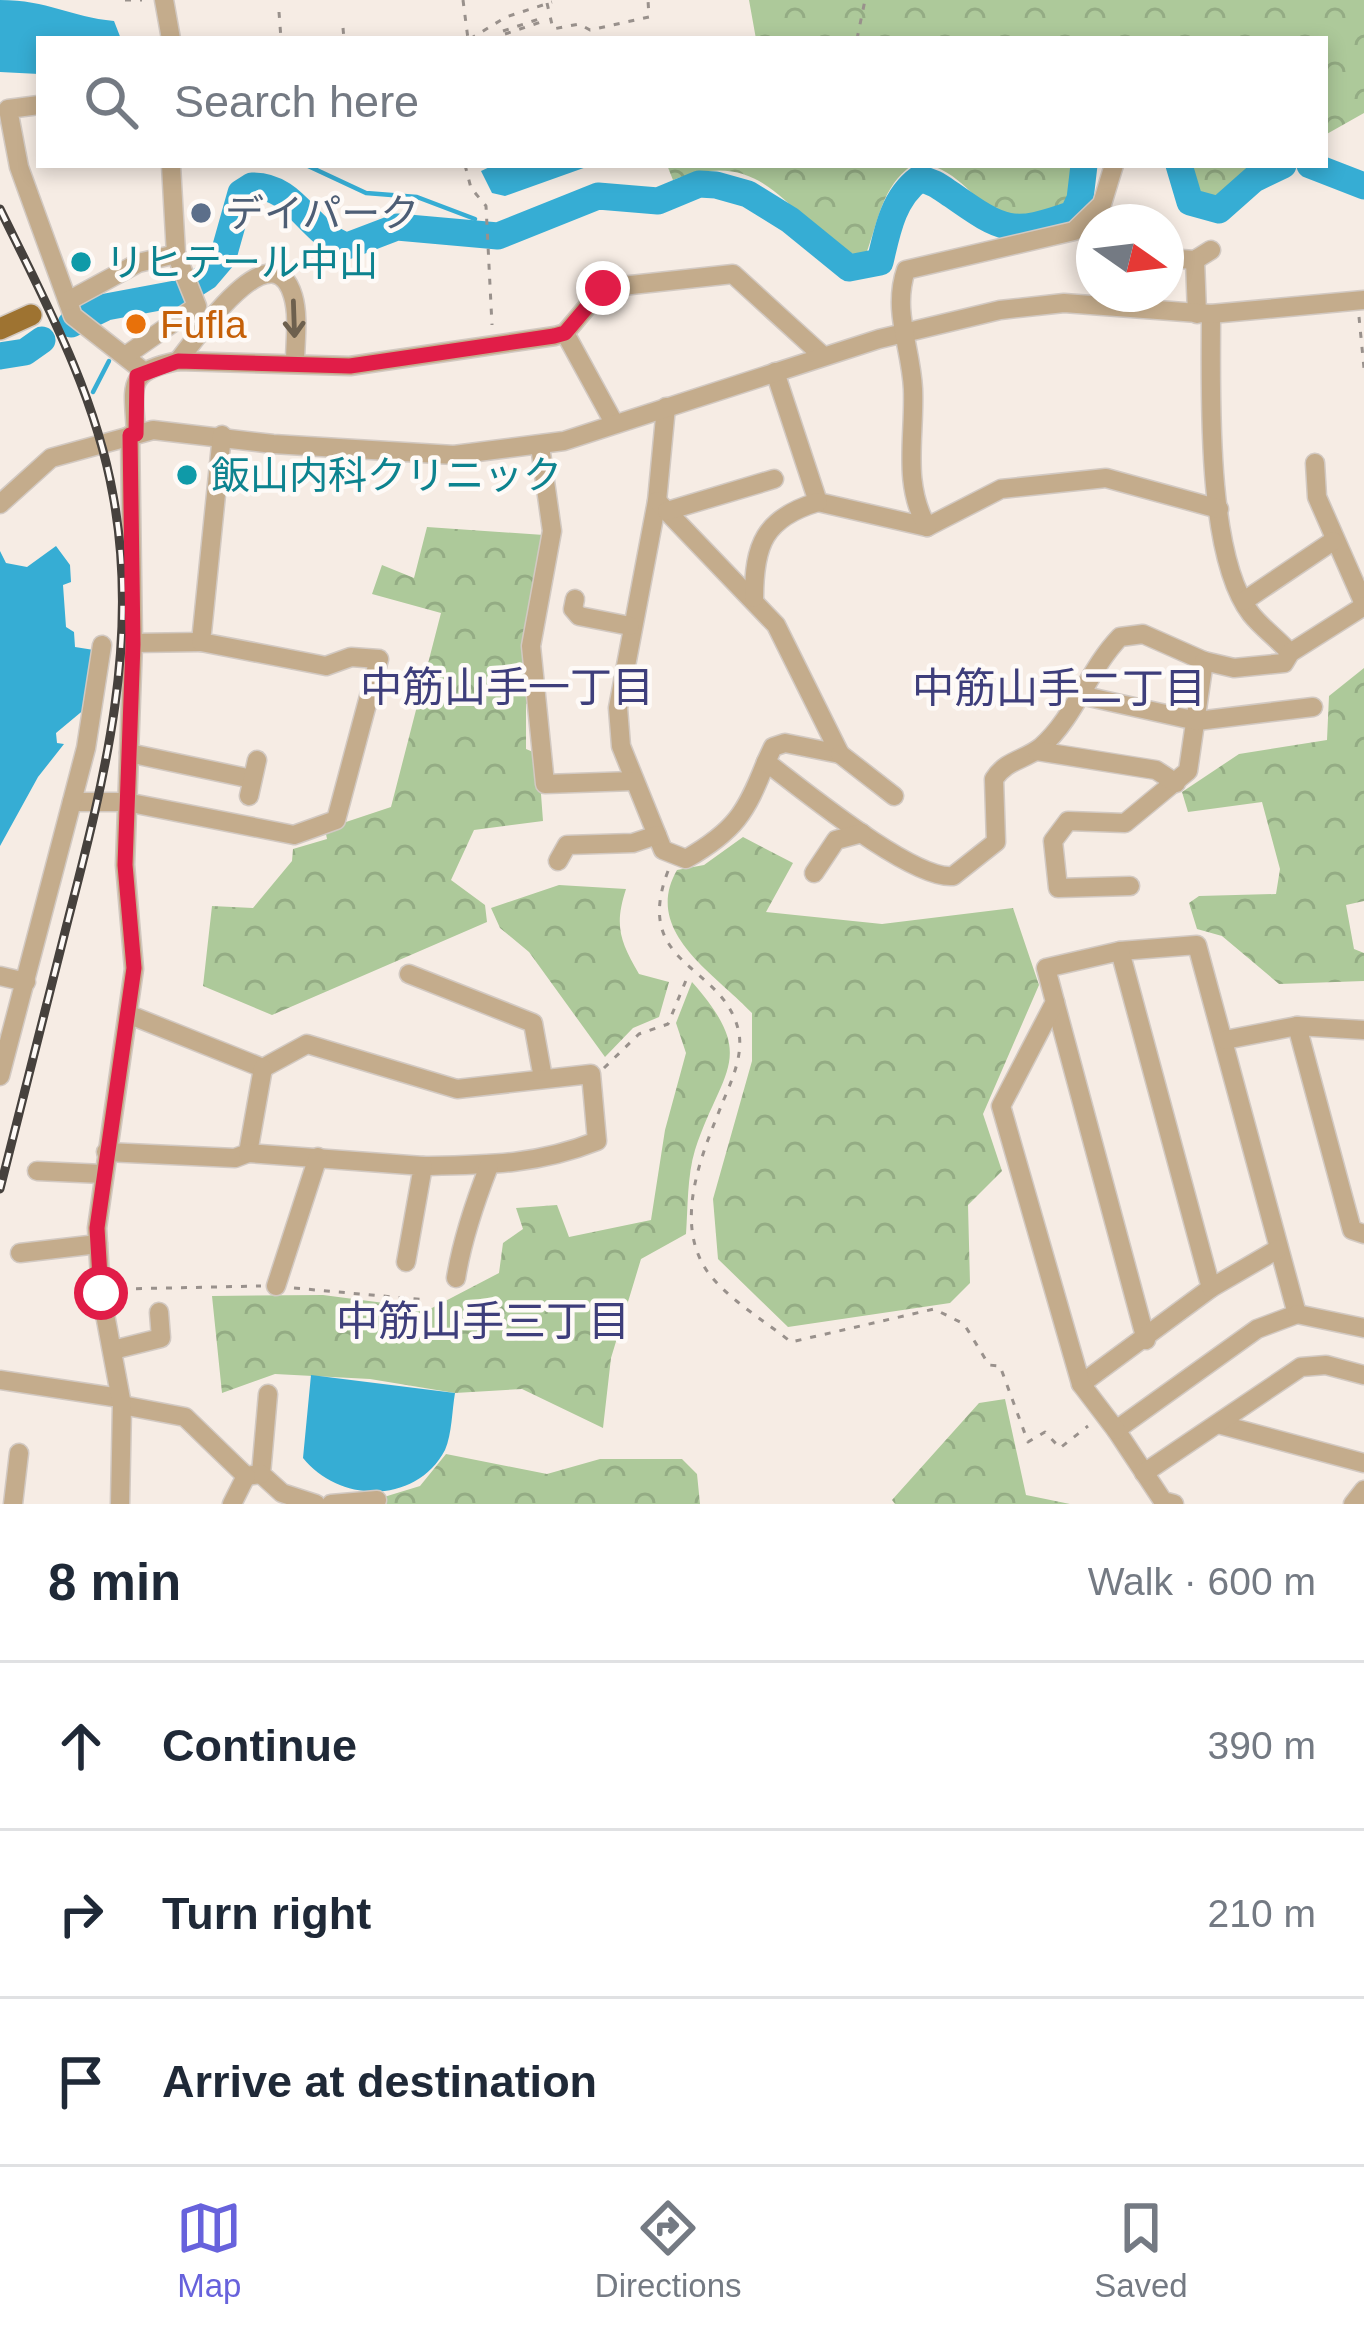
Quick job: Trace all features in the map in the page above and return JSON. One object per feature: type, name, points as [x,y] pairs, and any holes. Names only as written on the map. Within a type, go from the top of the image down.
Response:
[{"type":"main road","points":[[0,329],[31,316]]},
{"type":"street","points":[[164,0],[170,36]]},
{"type":"street","points":[[36,105],[8,109],[19,167],[75,314],[142,370]]},
{"type":"street","points":[[128,354],[197,306],[176,254],[171,168]]},
{"type":"street","points":[[927,527],[913,495],[910,469],[913,388],[899,304],[906,270],[1074,231],[1102,204],[1113,168]]},
{"type":"street","points":[[75,314],[138,263],[176,254]]},
{"type":"street","points":[[1184,257],[1203,255],[1223,542],[1244,601],[1290,653]]},
{"type":"street","points":[[142,370],[178,361],[350,366],[565,333],[603,288],[733,274],[823,356]]},
{"type":"street","points":[[178,361],[243,282],[261,277],[283,281],[291,292],[296,363]]},
{"type":"street","points":[[0,503],[51,458],[133,435],[222,435],[254,442],[436,456],[540,446],[823,356],[1000,310],[1064,303],[1204,314],[1361,301]]},
{"type":"street","points":[[565,333],[614,421]]},
{"type":"street","points":[[120,1504],[121,1402],[98,1244],[106,1152],[130,1015],[134,944],[128,908],[126,802],[133,644],[134,388],[142,370]]},
{"type":"street","points":[[775,372],[818,502]]},
{"type":"street","points":[[666,407],[662,506],[630,626],[618,708],[621,746],[657,835],[673,858],[691,857],[743,818],[773,748],[785,743],[840,754],[894,796]]},
{"type":"street","points":[[201,642],[222,435]]},
{"type":"street","points":[[540,446],[552,531],[531,646],[545,784],[634,782]]},
{"type":"street","points":[[766,762],[862,833],[935,874],[953,876],[996,842],[994,779],[999,771],[1037,751],[1066,721],[1107,651],[1132,633],[1234,668],[1284,663],[1290,653],[1364,605],[1317,497],[1316,463]]},
{"type":"street","points":[[754,598],[760,538],[776,520],[818,502],[927,527],[1001,489],[1106,478],[1220,509]]},
{"type":"street","points":[[662,506],[774,479]]},
{"type":"street","points":[[662,506],[754,598],[794,655],[840,754]]},
{"type":"street","points":[[1244,601],[1333,541]]},
{"type":"street","points":[[575,599],[573,609],[579,616],[630,626]]},
{"type":"street","points":[[72,802],[126,802],[293,836],[336,820],[379,659],[351,657],[326,666],[201,642],[133,644]]},
{"type":"street","points":[[0,1076],[5,1031],[26,982],[72,802],[102,645]]},
{"type":"street","points":[[1130,886],[1058,888],[1052,841],[1068,821],[1125,823],[1188,771],[1204,661]]},
{"type":"street","points":[[1080,695],[1197,721],[1313,707]]},
{"type":"street","points":[[1037,751],[1156,770],[1176,783]]},
{"type":"street","points":[[129,753],[252,778]]},
{"type":"street","points":[[814,874],[836,840],[862,833]]},
{"type":"street","points":[[558,861],[566,844],[633,843],[657,835]]},
{"type":"street","points":[[1146,1340],[1046,968],[1120,951],[1197,945],[1297,1314]]},
{"type":"street","points":[[1120,951],[1211,1288]]},
{"type":"street","points":[[409,974],[533,1023],[543,1078]]},
{"type":"street","points":[[0,976],[26,982]]},
{"type":"street","points":[[1055,1003],[1001,1106],[1081,1384],[1167,1503]]},
{"type":"street","points":[[130,1015],[263,1068]]},
{"type":"street","points":[[1225,1040],[1297,1026],[1364,1030]]},
{"type":"street","points":[[1297,1026],[1352,1230],[1364,1234]]},
{"type":"street","points":[[106,1152],[235,1158],[248,1153],[489,1166],[549,1160],[597,1141],[591,1074],[458,1089],[307,1044],[263,1068]]},
{"type":"street","points":[[248,1153],[263,1068]]},
{"type":"street","points":[[276,1286],[318,1156]]},
{"type":"street","points":[[406,1262],[423,1166]]},
{"type":"street","points":[[456,1278],[461,1241],[473,1222],[489,1166]]},
{"type":"street","points":[[37,1171],[103,1174]]},
{"type":"street","points":[[20,1253],[98,1244]]},
{"type":"street","points":[[1081,1384],[1211,1288],[1278,1249]]},
{"type":"street","points":[[113,1349],[161,1338],[159,1312]]},
{"type":"street","points":[[1110,1422],[1257,1329],[1297,1314],[1364,1328]]},
{"type":"street","points":[[1144,1473],[1301,1366],[1326,1365],[1364,1375]]},
{"type":"street","points":[[0,1380],[184,1417],[254,1475],[316,1504]]},
{"type":"street","points":[[232,1504],[254,1475],[268,1394]]},
{"type":"street","points":[[1218,1424],[1364,1463]]},
{"type":"street","points":[[13,1504],[19,1453]]},
{"type":"street","points":[[1353,1504],[1364,1490]]},
{"type":"street","points":[[331,1504],[377,1500]]},
{"type":"path","points":[[125,0],[142,0]]},
{"type":"path","points":[[463,0],[469,36]]},
{"type":"path","points":[[474,36],[506,17],[545,3],[554,29],[600,27],[649,17],[648,0]]},
{"type":"path","points":[[858,36],[866,0]]},
{"type":"path","points":[[280,12],[281,36]]},
{"type":"path","points":[[504,32],[546,18]]},
{"type":"path","points":[[600,27],[602,36]]},
{"type":"path","points":[[343,28],[344,36]]},
{"type":"path","points":[[466,168],[488,222],[493,342]]},
{"type":"path","points":[[1361,301],[1364,368]]},
{"type":"path","points":[[673,858],[657,899],[661,930],[690,972],[730,1010],[740,1036],[736,1069],[694,1188],[691,1240],[708,1274],[791,1342],[934,1309],[964,1324],[988,1365],[1000,1366],[1028,1442],[1045,1432],[1060,1448],[1110,1422]]},
{"type":"path","points":[[591,1074],[600,1072],[639,1034],[668,1024],[690,972]]},
{"type":"green space","points":[[749,0],[1364,0],[1364,113],[1328,133],[1328,36],[755,36]]},
{"type":"green space","points":[[668,168],[909,168],[887,194],[866,254],[860,257],[835,243],[756,180],[734,172],[707,171],[673,180]]},
{"type":"green space","points":[[937,168],[1075,168],[1074,187],[1068,200],[1053,211],[1014,221],[997,214]]},
{"type":"green space","points":[[1190,168],[1248,168],[1211,201],[1194,192]]},
{"type":"green space","points":[[427,527],[544,535],[536,699],[526,704],[526,749],[538,754],[543,821],[474,830],[451,880],[485,905],[487,922],[272,1015],[203,986],[212,906],[253,908],[292,861],[293,849],[327,839],[325,829],[391,807],[441,613],[372,594],[382,565],[414,578]]},
{"type":"green space","points":[[1364,668],[1364,901],[1346,905],[1354,949],[1364,953],[1364,981],[1279,984],[1222,936],[1197,929],[1189,903],[1199,896],[1276,894],[1280,869],[1262,802],[1188,812],[1182,792],[1239,754],[1327,740],[1329,696]]},
{"type":"green space","points":[[743,837],[793,863],[766,912],[882,924],[1013,908],[1039,985],[983,1114],[1002,1171],[968,1205],[970,1283],[950,1303],[788,1327],[718,1259],[713,1199],[752,1061],[752,1013],[702,966],[675,932],[669,892],[677,870],[704,865]]},
{"type":"green space","points":[[559,885],[626,889],[620,923],[627,952],[639,974],[669,982],[659,1017],[633,1028],[605,1057],[529,952],[500,928],[491,908]]},
{"type":"green space","points":[[692,982],[725,1029],[729,1064],[692,1160],[686,1234],[641,1259],[611,1358],[603,1428],[522,1389],[455,1393],[370,1379],[275,1374],[222,1393],[212,1296],[323,1295],[430,1309],[499,1273],[503,1243],[523,1229],[516,1208],[557,1205],[569,1237],[651,1220],[665,1130],[686,1053],[676,1023]]},
{"type":"green space","points":[[1005,1399],[1026,1495],[1070,1504],[895,1504],[892,1500],[979,1403]]},
{"type":"green space","points":[[446,1454],[547,1474],[600,1459],[682,1459],[697,1474],[700,1504],[384,1504],[384,1497],[420,1486]]},
{"type":"water","points":[[0,0],[114,21],[120,36],[36,36],[36,74],[0,72]]},
{"type":"water","points":[[584,168],[505,196],[492,193],[481,171]]},
{"type":"water","points":[[56,546],[70,565],[71,582],[63,585],[66,627],[74,632],[75,647],[94,650],[86,708],[56,733],[57,743],[64,744],[38,777],[0,846],[0,551],[6,563],[27,567]]},
{"type":"water","points":[[311,1375],[455,1393],[445,1450],[432,1468],[398,1488],[377,1492],[337,1484],[303,1458]]},
{"type":"waterway","points":[[312,168],[366,193],[417,197],[475,219]]},
{"type":"waterway","points":[[71,324],[106,307],[181,293],[206,277],[223,257],[241,193],[252,186],[280,193],[322,231],[347,246],[397,227],[498,236],[598,196],[658,201],[699,184],[716,185],[748,194],[790,220],[849,268],[880,262],[897,206],[919,179],[997,223],[1021,227],[1073,214],[1084,168]]},
{"type":"waterway","points":[[1180,168],[1190,202],[1219,210],[1254,179],[1277,168]]},
{"type":"waterway","points":[[1318,168],[1364,186]]},
{"type":"waterway","points":[[0,356],[25,352],[42,340]]},
{"type":"waterway","points":[[93,392],[109,361]]},
{"type":"railway","points":[[0,209],[67,348],[94,420],[113,495],[123,602],[106,760],[0,1189]]},
{"type":"place","name":"デイパーク","points":[[201,213]]},
{"type":"place","name":"リヒテール中山","points":[[81,262]]},
{"type":"place","name":"Fufla","points":[[136,324]]},
{"type":"place","name":"飯山内科クリニック","points":[[187,475]]},
{"type":"district","name":"中筋山手一丁目","points":[[507,687]]},
{"type":"district","name":"中筋山手二丁目","points":[[1059,688]]},
{"type":"district","name":"中筋山手三丁目","points":[[483,1321]]},
{"type":"route","points":[[101,1293],[97,1228],[134,968],[125,865],[133,644],[130,435],[136,434],[137,376],[147,368],[178,361],[350,366],[554,336],[565,333],[603,288]]}]
